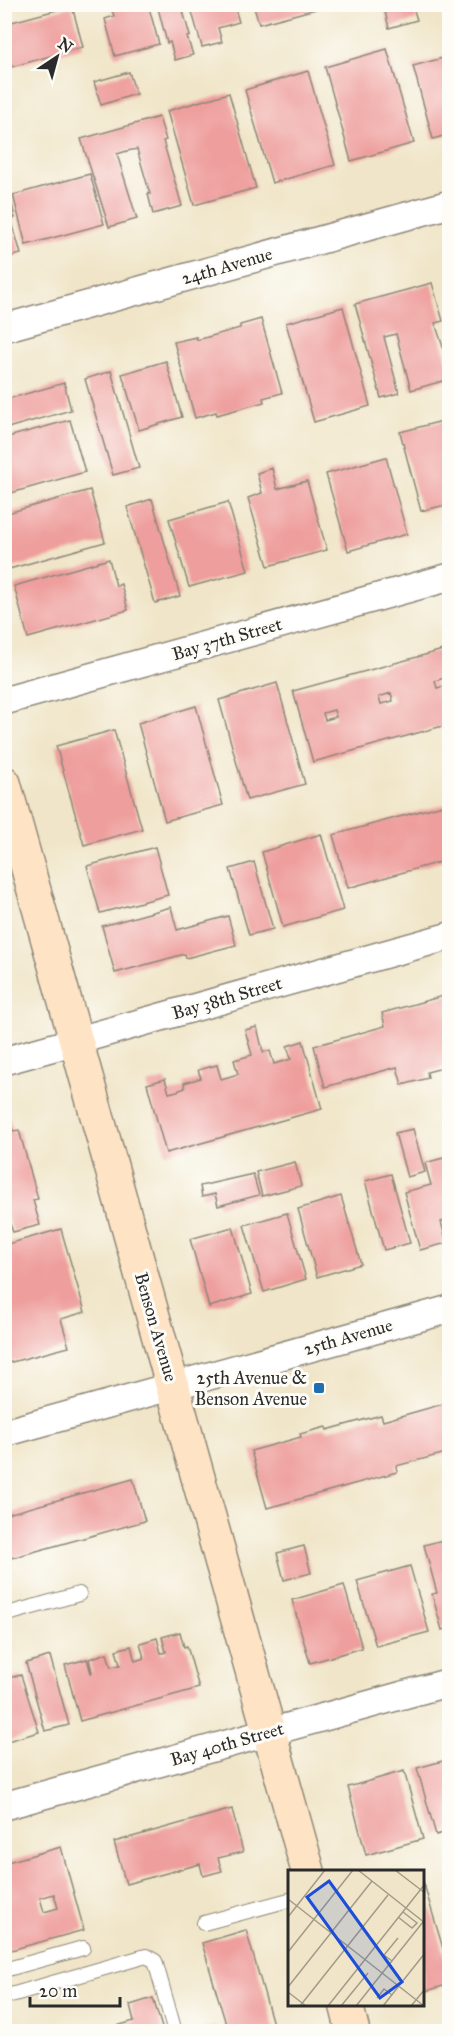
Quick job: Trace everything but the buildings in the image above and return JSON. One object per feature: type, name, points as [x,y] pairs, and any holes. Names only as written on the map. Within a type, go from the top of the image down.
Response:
[{"type":"street","name":"24th Avenue","points":[[4,328],[450,204]]},
{"type":"street","name":"Bay 37th Street","points":[[4,701],[450,577]]},
{"type":"street","name":"Benson Avenue","points":[[4,783],[308,1870]]},
{"type":"street","name":"Bay 38th Street","points":[[4,1060],[450,936]]},
{"type":"street","name":"25th Avenue","points":[[4,1433],[450,1309]]},
{"type":"street","name":"Bay 40th Street","points":[[4,1806],[450,1682]]},
{"type":"street","points":[[347,2006],[353,2031]]},
{"type":"lane","points":[[4,1615],[79,1594]]},
{"type":"lane","points":[[204,1923],[288,1900]]},
{"type":"lane","points":[[4,1970],[83,1948]]},
{"type":"lane","points":[[4,1997],[147,1956],[155,1961],[175,2031]]},
{"type":"place","name":"25th Avenue & Benson Avenue","points":[[319,1388]]}]
